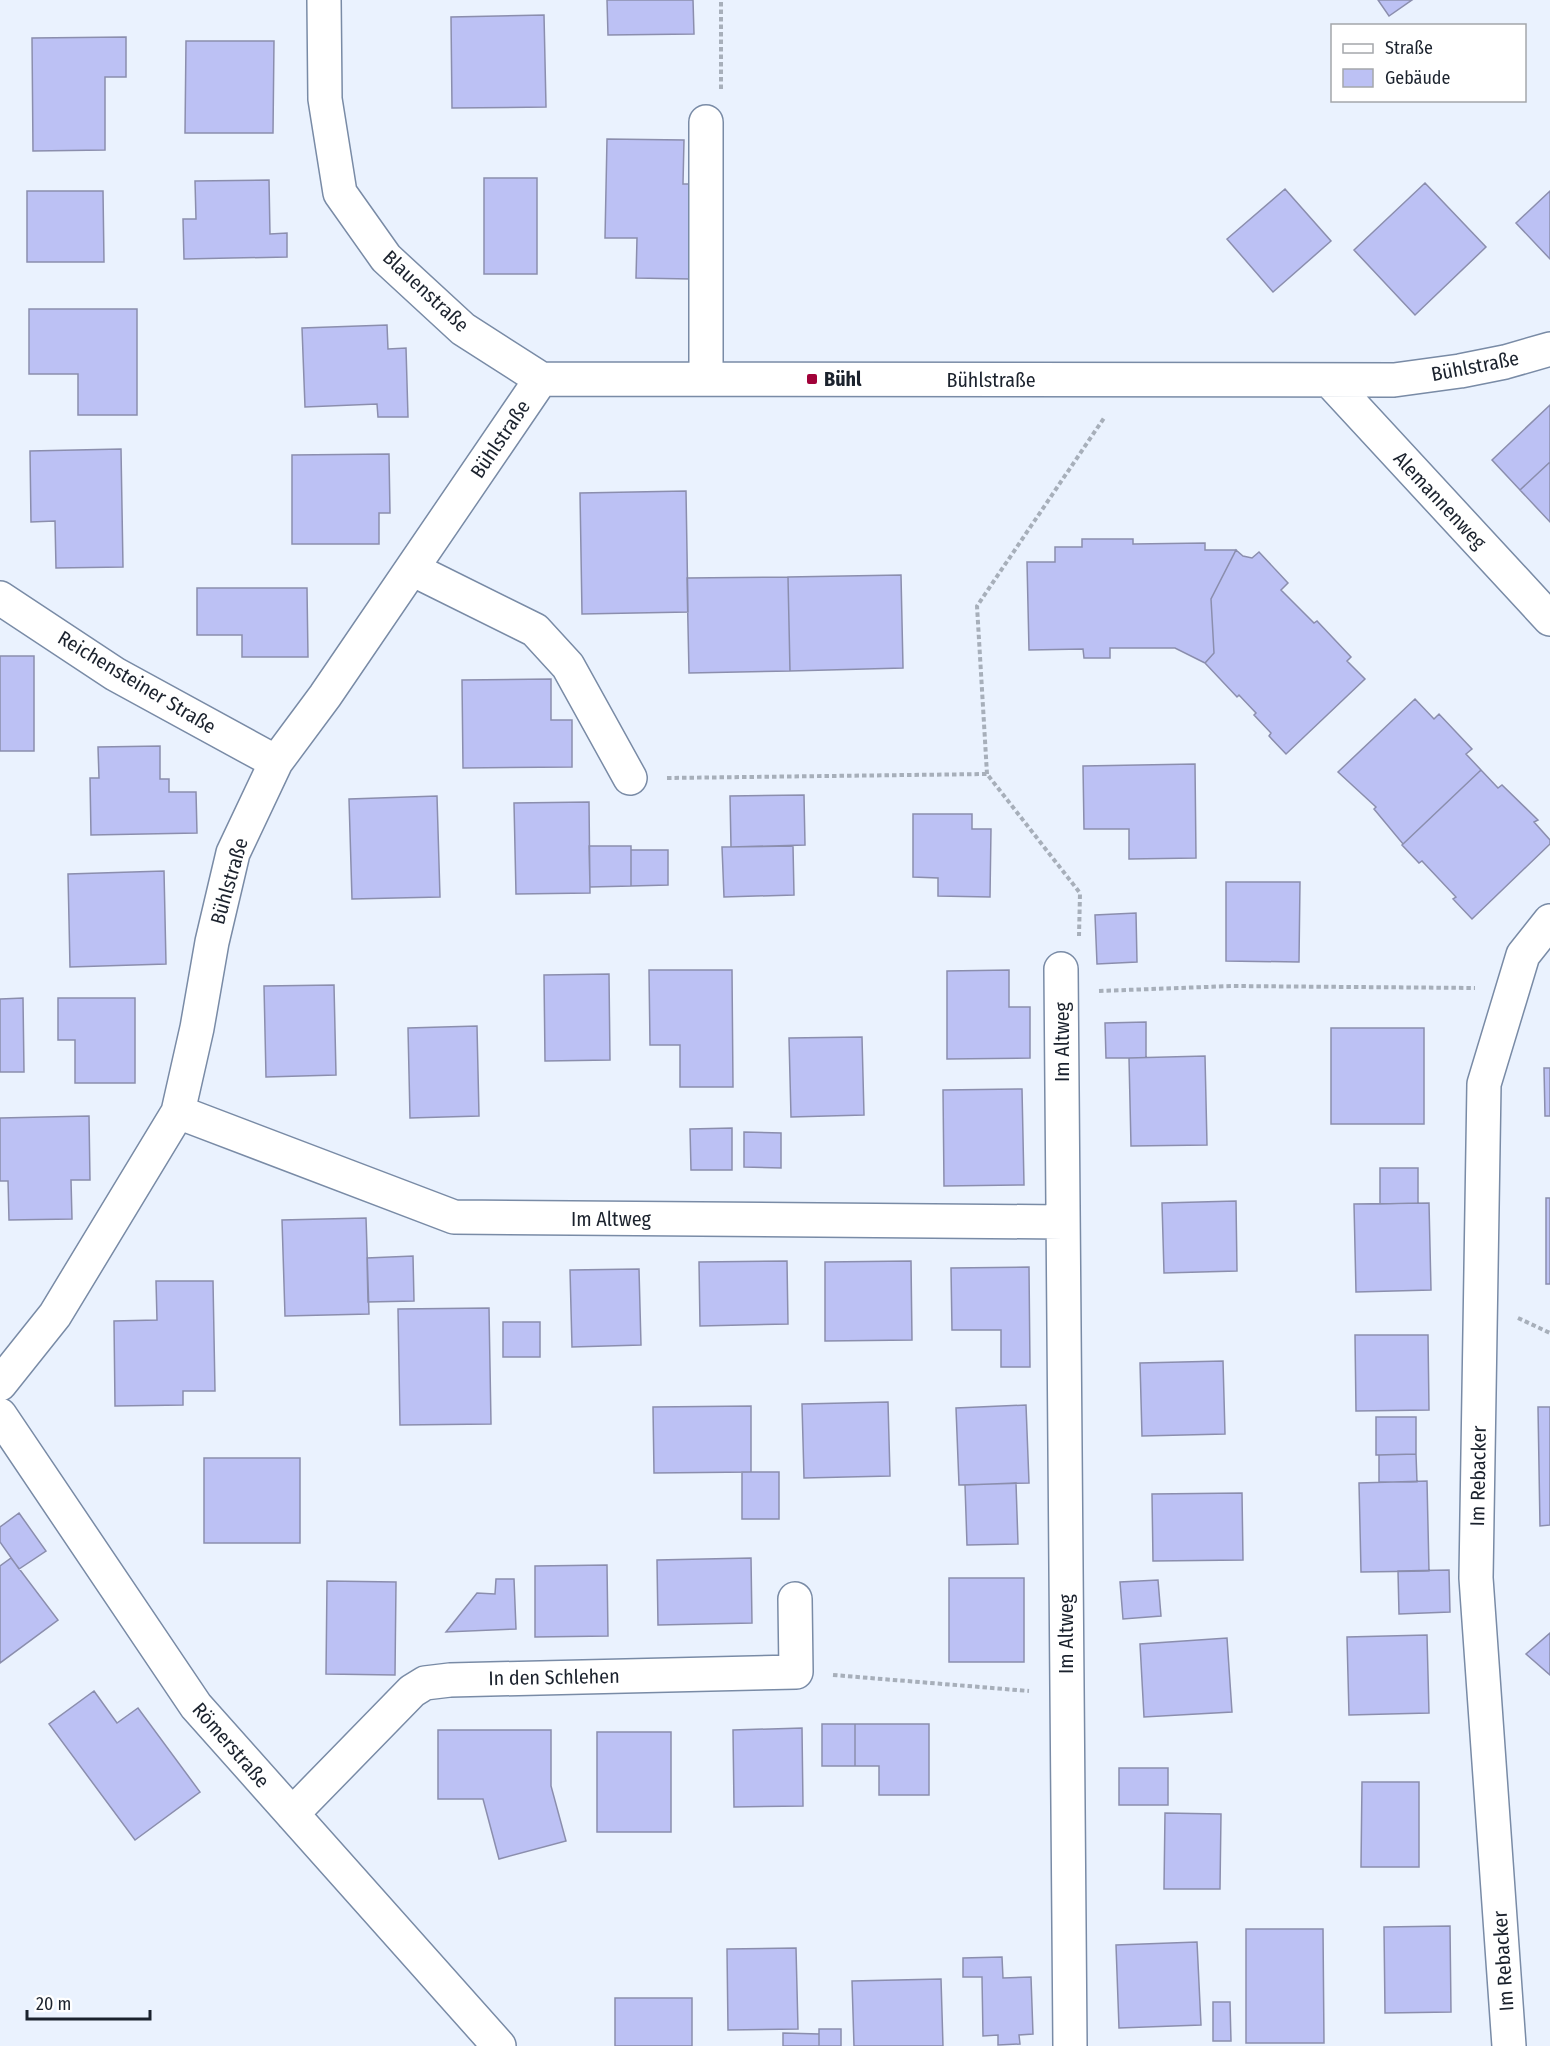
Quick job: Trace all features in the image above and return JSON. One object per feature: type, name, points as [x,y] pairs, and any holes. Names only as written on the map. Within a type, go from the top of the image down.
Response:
[{"type":"street","name":"Blauenstraße","points":[[324,0],[325,99],[340,193],[386,258],[463,328],[541,379]]},
{"type":"street","points":[[706,122],[706,379]]},
{"type":"street","name":"Bühlstraße","points":[[0,1384],[55,1315],[178,1112],[197,1028],[212,942],[233,853],[276,762],[325,696],[541,379],[1394,380],[1460,372],[1550,349]]},
{"type":"street","name":"Alemannenweg","points":[[1329,380],[1550,619]]},
{"type":"street","points":[[412,569],[535,630],[568,666],[630,778]]},
{"type":"street","name":"Reichensteiner Straße","points":[[0,598],[115,674],[276,762]]},
{"type":"street","name":"Im Rebacker","points":[[1509,2046],[1476,1578],[1484,1084],[1523,955],[1550,921]]},
{"type":"street","name":"Im Altweg","points":[[1062,981],[1070,2046]]},
{"type":"street","name":"Im Altweg","points":[[178,1112],[454,1217],[1063,1222]]},
{"type":"street","name":"Römerstraße","points":[[0,1415],[196,1706],[499,2046]]},
{"type":"street","points":[[795,1599],[796,1672]]},
{"type":"street","name":"In den Schlehen","points":[[292,1814],[412,1691],[424,1683],[450,1680],[796,1672]]},
{"type":"path","points":[[706,122],[721,115],[721,0]]},
{"type":"path","points":[[1062,981],[1079,969],[1080,893],[987,774],[976,606],[1130,380]]},
{"type":"path","points":[[630,778],[987,774]]},
{"type":"path","points":[[1062,981],[1232,986],[1513,988]]},
{"type":"path","points":[[796,1672],[1067,1694]]},
{"type":"building","points":[[607,0],[693,0],[694,34],[608,35]]},
{"type":"building","points":[[1378,0],[1412,0],[1389,16]]},
{"type":"building","points":[[544,15],[546,107],[452,108],[451,17]]},
{"type":"building","points":[[126,37],[126,77],[105,77],[105,150],[33,151],[32,38]]},
{"type":"building","points":[[186,41],[274,41],[273,133],[185,133]]},
{"type":"building","points":[[607,139],[684,140],[683,184],[692,184],[691,279],[636,278],[637,238],[605,238]]},
{"type":"building","points":[[484,178],[537,178],[537,274],[484,274]]},
{"type":"building","points":[[269,180],[270,234],[287,233],[287,257],[184,259],[183,219],[196,219],[195,181]]},
{"type":"building","points":[[1425,183],[1486,247],[1415,315],[1354,250]]},
{"type":"building","points":[[1285,189],[1331,241],[1273,292],[1227,239]]},
{"type":"building","points":[[27,191],[103,191],[104,262],[27,262]]},
{"type":"building","points":[[1550,191],[1550,259],[1516,223]]},
{"type":"building","points":[[29,309],[137,309],[137,415],[78,415],[78,374],[29,374]]},
{"type":"building","points":[[387,325],[388,349],[406,348],[408,417],[378,417],[377,404],[305,407],[302,328]]},
{"type":"building","points":[[1550,405],[1550,462],[1520,490],[1492,460]]},
{"type":"building","points":[[121,449],[123,567],[56,568],[55,521],[31,522],[30,451]]},
{"type":"building","points":[[389,454],[390,513],[379,513],[379,544],[292,544],[292,455]]},
{"type":"building","points":[[1550,462],[1550,522],[1520,490]]},
{"type":"building","points":[[686,491],[688,612],[582,614],[580,493]]},
{"type":"building","points":[[1082,539],[1133,539],[1133,544],[1205,543],[1205,550],[1236,550],[1211,599],[1214,653],[1205,663],[1175,648],[1110,648],[1110,658],[1084,658],[1083,649],[1029,650],[1027,562],[1055,562],[1055,547],[1082,547]]},
{"type":"building","points":[[1236,550],[1243,556],[1252,558],[1259,552],[1288,583],[1281,590],[1314,623],[1317,621],[1351,657],[1347,661],[1365,679],[1286,754],[1269,736],[1271,733],[1254,715],[1256,713],[1239,695],[1237,697],[1205,663],[1214,653],[1211,599]]},
{"type":"building","points":[[901,575],[903,668],[790,671],[788,577]]},
{"type":"building","points":[[788,577],[790,671],[689,673],[687,578]]},
{"type":"building","points":[[197,588],[307,588],[308,657],[242,657],[242,635],[197,635]]},
{"type":"building","points":[[0,656],[34,656],[34,751],[0,751]]},
{"type":"building","points":[[551,679],[551,720],[572,720],[572,767],[463,768],[462,680]]},
{"type":"building","points":[[1415,699],[1434,719],[1439,714],[1472,749],[1466,754],[1481,770],[1403,844],[1374,809],[1376,807],[1338,772]]},
{"type":"building","points":[[160,746],[160,779],[169,779],[169,792],[196,792],[197,833],[91,835],[90,778],[99,778],[98,747]]},
{"type":"building","points":[[1195,764],[1196,858],[1129,859],[1129,829],[1084,829],[1083,766]]},
{"type":"building","points":[[1481,770],[1498,788],[1502,785],[1538,820],[1534,822],[1550,840],[1550,844],[1472,919],[1453,899],[1456,897],[1422,861],[1419,863],[1402,845]]},
{"type":"building","points":[[804,795],[805,845],[731,847],[730,796]]},
{"type":"building","points":[[437,796],[440,897],[352,899],[349,799]]},
{"type":"building","points":[[589,802],[590,893],[516,894],[514,803]]},
{"type":"building","points":[[913,814],[972,814],[972,829],[991,829],[990,897],[938,896],[938,878],[913,877]]},
{"type":"building","points":[[589,846],[631,846],[631,886],[590,887]]},
{"type":"building","points":[[793,846],[794,895],[724,897],[722,847]]},
{"type":"building","points":[[631,850],[668,850],[668,885],[631,886]]},
{"type":"building","points":[[164,871],[166,964],[70,967],[68,874]]},
{"type":"building","points":[[1226,882],[1300,882],[1299,962],[1226,961]]},
{"type":"building","points":[[1136,913],[1137,962],[1097,964],[1095,915]]},
{"type":"building","points":[[649,970],[732,970],[733,1087],[680,1087],[680,1045],[650,1045]]},
{"type":"building","points":[[1009,970],[1009,1007],[1030,1007],[1030,1058],[947,1059],[947,971]]},
{"type":"building","points":[[609,974],[610,1060],[545,1061],[544,975]]},
{"type":"building","points":[[334,985],[336,1075],[266,1077],[264,986]]},
{"type":"building","points":[[23,998],[24,1072],[0,1072],[0,999]]},
{"type":"building","points":[[58,998],[135,998],[135,1083],[75,1083],[75,1040],[58,1040]]},
{"type":"building","points":[[1146,1022],[1146,1058],[1106,1058],[1105,1023]]},
{"type":"building","points":[[477,1026],[479,1116],[410,1118],[408,1028]]},
{"type":"building","points":[[1331,1028],[1424,1028],[1424,1124],[1331,1124]]},
{"type":"building","points":[[862,1037],[864,1115],[791,1117],[789,1038]]},
{"type":"building","points":[[1205,1056],[1207,1145],[1131,1146],[1129,1058]]},
{"type":"building","points":[[1544,1068],[1550,1068],[1550,1116],[1545,1116]]},
{"type":"building","points":[[1022,1089],[1024,1185],[944,1186],[943,1090]]},
{"type":"building","points":[[89,1116],[90,1180],[71,1180],[72,1219],[9,1220],[8,1181],[0,1181],[0,1118]]},
{"type":"building","points":[[732,1128],[732,1170],[691,1170],[690,1129]]},
{"type":"building","points":[[744,1132],[781,1133],[781,1168],[744,1167]]},
{"type":"building","points":[[1380,1168],[1418,1168],[1418,1203],[1380,1204]]},
{"type":"building","points":[[1546,1198],[1550,1198],[1550,1284],[1546,1284]]},
{"type":"building","points":[[1236,1201],[1237,1271],[1164,1273],[1162,1203]]},
{"type":"building","points":[[1429,1203],[1431,1290],[1356,1292],[1354,1204]]},
{"type":"building","points":[[366,1218],[369,1314],[285,1316],[282,1220]]},
{"type":"building","points":[[413,1256],[414,1301],[368,1302],[367,1258]]},
{"type":"building","points":[[787,1261],[788,1324],[700,1326],[699,1262]]},
{"type":"building","points":[[911,1261],[912,1340],[825,1341],[825,1262]]},
{"type":"building","points":[[1029,1267],[1030,1367],[1001,1367],[1001,1330],[952,1330],[951,1268]]},
{"type":"building","points":[[639,1269],[641,1345],[572,1347],[570,1270]]},
{"type":"building","points":[[156,1281],[213,1281],[215,1391],[183,1391],[183,1405],[115,1406],[114,1321],[157,1320]]},
{"type":"building","points":[[489,1308],[491,1424],[400,1425],[398,1309]]},
{"type":"building","points":[[503,1322],[540,1322],[540,1357],[503,1357]]},
{"type":"building","points":[[1355,1335],[1428,1335],[1429,1410],[1356,1411]]},
{"type":"building","points":[[1223,1361],[1225,1434],[1142,1436],[1140,1363]]},
{"type":"building","points":[[888,1402],[890,1476],[804,1478],[802,1404]]},
{"type":"building","points":[[1026,1405],[1029,1483],[959,1485],[956,1408]]},
{"type":"building","points":[[751,1406],[751,1472],[654,1473],[653,1407]]},
{"type":"building","points":[[1538,1407],[1550,1407],[1550,1525],[1540,1526]]},
{"type":"building","points":[[1376,1417],[1416,1417],[1416,1454],[1376,1455]]},
{"type":"building","points":[[1416,1454],[1417,1482],[1379,1482],[1379,1455]]},
{"type":"building","points":[[204,1458],[300,1458],[300,1543],[204,1543]]},
{"type":"building","points":[[742,1472],[779,1472],[779,1519],[742,1519]]},
{"type":"building","points":[[1427,1481],[1429,1571],[1361,1572],[1359,1483]]},
{"type":"building","points":[[1016,1483],[1018,1544],[967,1545],[965,1485]]},
{"type":"building","points":[[1242,1493],[1243,1560],[1153,1561],[1152,1494]]},
{"type":"building","points":[[19,1513],[46,1551],[19,1569],[0,1542],[0,1527]]},
{"type":"building","points":[[11,1558],[58,1620],[0,1663],[0,1566]]},
{"type":"building","points":[[751,1558],[752,1623],[658,1625],[657,1560]]},
{"type":"building","points":[[607,1565],[608,1636],[535,1637],[535,1566]]},
{"type":"building","points":[[1449,1570],[1450,1612],[1399,1614],[1398,1571]]},
{"type":"building","points":[[949,1578],[1024,1578],[1024,1662],[949,1662]]},
{"type":"building","points":[[496,1579],[514,1579],[516,1629],[446,1632],[477,1593],[495,1594]]},
{"type":"building","points":[[1158,1580],[1161,1616],[1123,1619],[1120,1582]]},
{"type":"building","points":[[327,1581],[396,1582],[395,1675],[326,1674]]},
{"type":"building","points":[[1550,1633],[1550,1675],[1526,1654]]},
{"type":"building","points":[[1427,1635],[1429,1713],[1349,1715],[1347,1637]]},
{"type":"building","points":[[1227,1638],[1232,1712],[1144,1717],[1140,1644]]},
{"type":"building","points":[[94,1691],[117,1723],[138,1708],[200,1792],[135,1840],[49,1724]]},
{"type":"building","points":[[822,1724],[855,1724],[855,1766],[822,1766]]},
{"type":"building","points":[[855,1724],[929,1724],[929,1795],[879,1795],[879,1766],[855,1766]]},
{"type":"building","points":[[802,1728],[803,1806],[734,1807],[733,1730]]},
{"type":"building","points":[[438,1730],[551,1730],[551,1786],[566,1841],[499,1859],[483,1799],[438,1799]]},
{"type":"building","points":[[597,1732],[671,1732],[671,1832],[597,1832]]},
{"type":"building","points":[[1119,1768],[1168,1768],[1168,1805],[1119,1805]]},
{"type":"building","points":[[1362,1782],[1419,1782],[1419,1867],[1361,1867]]},
{"type":"building","points":[[1165,1813],[1221,1814],[1220,1889],[1164,1889]]},
{"type":"building","points":[[1450,1926],[1451,2012],[1385,2013],[1384,1927]]},
{"type":"building","points":[[1246,1929],[1323,1929],[1324,2043],[1246,2043]]},
{"type":"building","points":[[1197,1942],[1201,2025],[1119,2028],[1116,1945]]},
{"type":"building","points":[[796,1948],[798,2029],[728,2030],[727,1949]]},
{"type":"building","points":[[1002,1957],[1003,1978],[1031,1977],[1033,2034],[1019,2035],[1020,2044],[998,2045],[998,2035],[983,2036],[982,1977],[963,1977],[963,1958]]},
{"type":"building","points":[[941,1979],[943,2046],[854,2046],[852,1981]]},
{"type":"building","points":[[615,1998],[692,1998],[692,2046],[615,2046]]},
{"type":"building","points":[[1213,2002],[1230,2002],[1231,2041],[1213,2041]]},
{"type":"building","points":[[819,2029],[841,2029],[841,2046],[819,2046]]},
{"type":"building","points":[[783,2033],[819,2034],[819,2046],[783,2046]]},
{"type":"place","name":"Bühl","points":[[812,379]]}]
